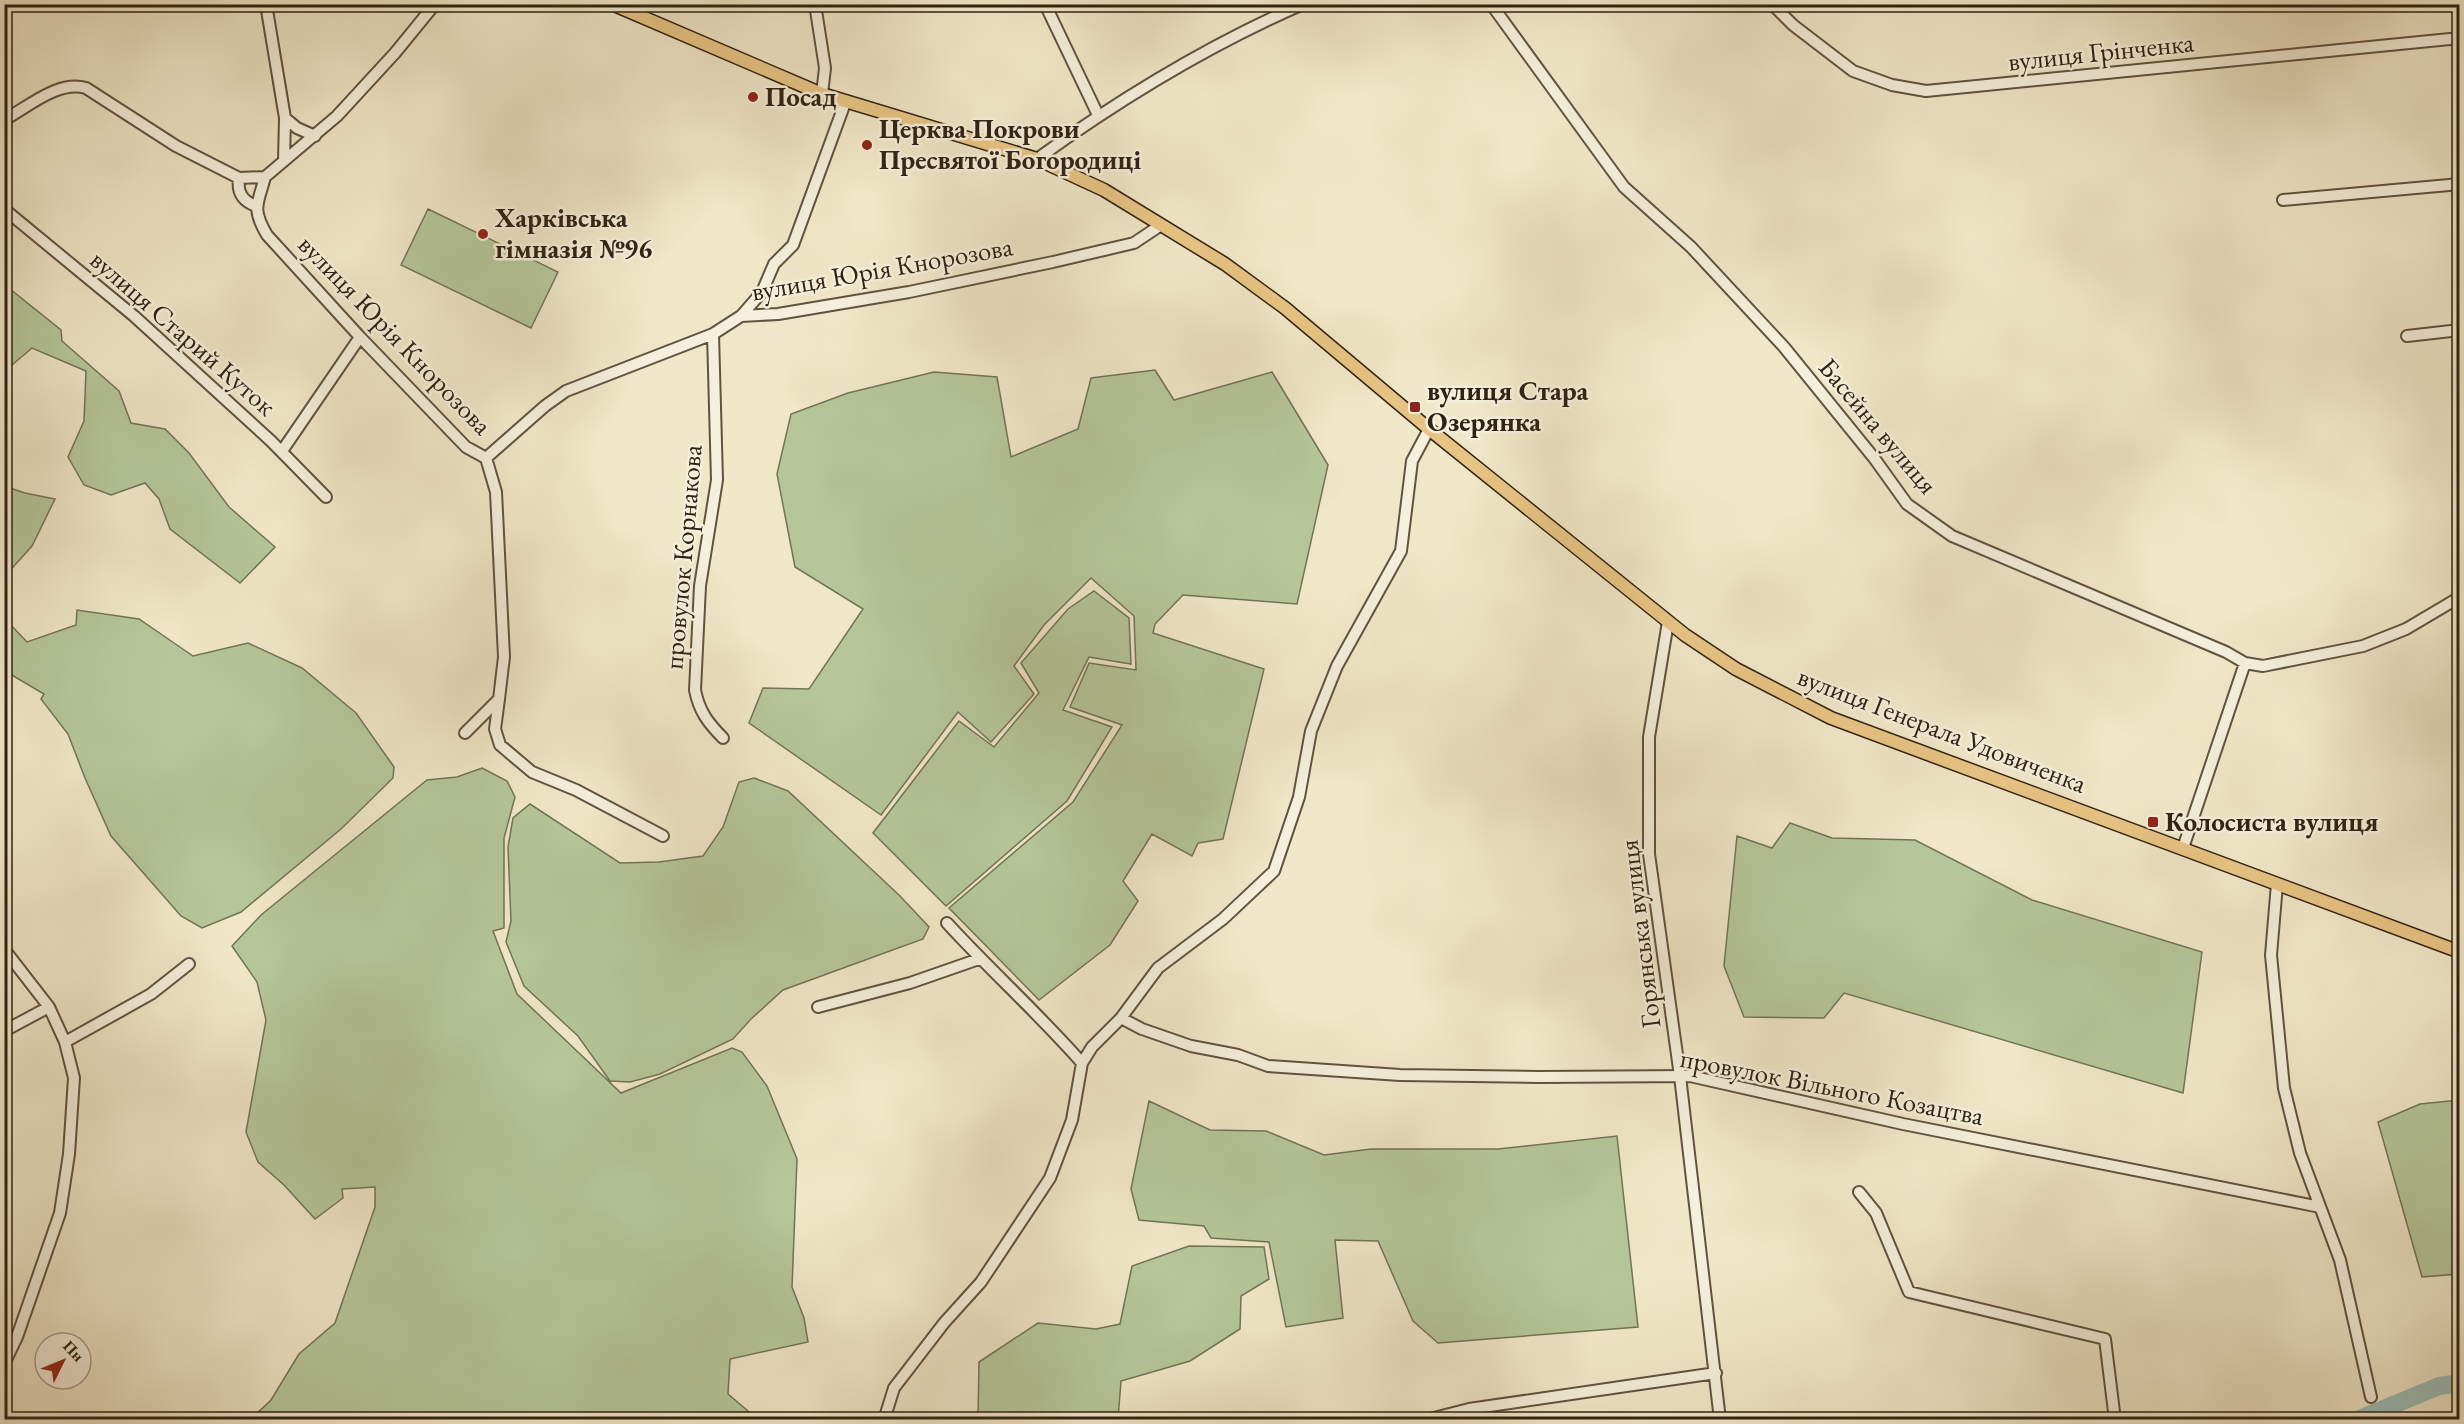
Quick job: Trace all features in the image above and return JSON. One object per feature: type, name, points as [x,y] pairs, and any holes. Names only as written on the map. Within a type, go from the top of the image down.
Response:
[{"type":"main road","name":"вулиця Генерала Удовиченка","points":[[612,4],[845,103],[1037,159],[1104,190],[1225,264],[1285,308],[1429,429],[1668,622],[1736,669],[1831,718],[2460,952]]},
{"type":"street","points":[[266,4],[285,118],[284,161]]},
{"type":"street","points":[[256,206],[266,177],[315,136],[395,53],[435,4]]},
{"type":"street","points":[[815,4],[825,68],[822,94]]},
{"type":"street","points":[[1045,4],[1098,115]]},
{"type":"street","points":[[1037,159],[1098,115],[1253,26],[1303,4]]},
{"type":"street","name":"Басейна вулиця","points":[[1491,4],[1624,187],[1691,247],[1784,347],[1907,504],[1952,536],[2226,652],[2245,663],[2263,666],[2363,646],[2406,629],[2460,597]]},
{"type":"street","name":"вулиця Грінченка","points":[[1772,4],[1793,25],[1853,71],[1892,85],[1926,91],[2460,38]]},
{"type":"street","points":[[4,120],[57,90],[76,85],[86,88],[176,146],[239,178],[266,177]]},
{"type":"street","points":[[741,316],[762,292],[774,264],[794,245],[845,103]]},
{"type":"street","points":[[285,118],[297,128],[315,136]]},
{"type":"street","name":"вулиця Юрія Кнорозова","points":[[239,178],[238,185],[243,199],[256,206],[259,222],[267,235],[360,337],[466,447],[486,458],[566,390],[713,334],[741,316],[778,314],[909,292],[1053,262],[1134,243],[1161,225]]},
{"type":"street","points":[[2283,200],[2460,184]]},
{"type":"street","name":"вулиця Старий Куток","points":[[4,209],[134,316],[282,452],[326,497]]},
{"type":"street","points":[[2407,336],[2460,330]]},
{"type":"street","name":"провулок Корнакова","points":[[713,334],[717,480],[700,586],[695,690],[698,704],[705,718],[723,738]]},
{"type":"street","points":[[282,452],[360,337]]},
{"type":"street","points":[[884,1419],[894,1388],[944,1323],[981,1281],[1050,1178],[1072,1120],[1082,1063],[1092,1047],[1120,1018],[1158,968],[1223,919],[1274,871],[1299,797],[1311,731],[1337,666],[1401,551],[1412,461],[1429,429]]},
{"type":"street","points":[[486,458],[496,492],[504,657],[495,729],[500,745],[532,772],[576,790],[663,836]]},
{"type":"street","name":"Горянська вулиця","points":[[1668,622],[1649,737],[1649,854],[1680,1076],[1720,1419]]},
{"type":"street","points":[[2183,848],[2245,663]]},
{"type":"street","points":[[465,733],[499,699]]},
{"type":"street","points":[[2277,884],[2271,955],[2284,1088],[2300,1153],[2340,1260],[2371,1397]]},
{"type":"street","points":[[947,923],[979,959],[1056,1034],[1082,1063]]},
{"type":"street","points":[[4,949],[49,1007],[65,1042],[74,1078],[69,1154],[60,1214],[17,1337],[4,1364]]},
{"type":"street","points":[[818,1007],[910,983],[979,959]]},
{"type":"street","points":[[65,1042],[151,994],[189,964]]},
{"type":"street","points":[[4,1031],[49,1007]]},
{"type":"street","name":"провулок Вільного Козацтва","points":[[1120,1018],[1142,1029],[1191,1046],[1238,1055],[1268,1066],[1400,1075],[1680,1076],[1701,1079],[1903,1124],[2320,1207]]},
{"type":"street","points":[[1859,1192],[1876,1213],[1909,1292],[2105,1339],[2115,1419]]},
{"type":"street","points":[[1426,1419],[1469,1409],[1716,1373]]},
{"type":"green space","points":[[428,209],[558,272],[531,328],[401,265]]},
{"type":"green space","points":[[5,285],[61,330],[62,341],[119,391],[131,423],[165,429],[189,453],[229,507],[275,547],[240,583],[170,529],[159,499],[145,483],[111,495],[84,485],[68,457],[84,421],[86,371],[32,348],[5,371]]},
{"type":"green space","points":[[1155,370],[1174,400],[1272,372],[1328,465],[1297,604],[1183,595],[1155,624],[1153,633],[1264,669],[1223,839],[1198,843],[1192,856],[1152,834],[1123,881],[1138,901],[1110,945],[1039,1000],[949,908],[1073,802],[1122,725],[1070,707],[1089,663],[1136,670],[1134,616],[1091,578],[1044,625],[1014,666],[1034,694],[991,742],[958,712],[881,815],[749,723],[763,688],[809,689],[863,609],[795,567],[777,474],[791,414],[848,393],[934,372],[997,377],[1011,457],[1078,429],[1091,378]]},
{"type":"green space","points":[[4,486],[55,499],[32,546],[5,576],[7,621],[27,642],[76,625],[77,610],[139,619],[193,656],[248,643],[302,668],[356,713],[394,767],[393,778],[341,829],[241,912],[202,928],[181,916],[111,836],[68,734],[41,699],[44,694],[5,671]]},
{"type":"green space","points":[[1094,591],[1129,618],[1131,664],[1089,657],[1063,710],[1112,727],[1067,801],[946,906],[873,833],[959,721],[994,747],[1039,693],[1021,663],[1068,609]]},
{"type":"green space","points":[[482,768],[507,781],[515,797],[504,838],[504,928],[493,931],[517,994],[621,1093],[732,1048],[742,1052],[767,1086],[797,1159],[792,1287],[804,1318],[808,1342],[730,1359],[728,1394],[749,1412],[750,1419],[251,1419],[271,1400],[299,1354],[335,1323],[375,1207],[375,1187],[342,1189],[343,1198],[315,1219],[284,1185],[258,1162],[246,1132],[266,1020],[257,982],[232,946],[261,915],[427,780],[457,777]]},
{"type":"green space","points":[[754,778],[788,791],[900,896],[929,927],[923,939],[783,990],[733,1039],[660,1074],[630,1082],[610,1081],[578,1036],[524,986],[506,942],[511,921],[508,847],[513,818],[530,804],[620,863],[659,862],[703,856],[723,827],[739,782]]},
{"type":"green space","points":[[1790,823],[1832,838],[1915,840],[2032,900],[2202,952],[2183,1093],[1844,993],[1824,1018],[1744,1017],[1724,966],[1737,836],[1772,848]]},
{"type":"green space","points":[[2459,1100],[2459,1274],[2422,1277],[2378,1122],[2420,1104]]},
{"type":"green space","points":[[1149,1101],[1210,1130],[1266,1131],[1324,1155],[1371,1149],[1498,1149],[1617,1136],[1638,1327],[1438,1343],[1413,1321],[1378,1241],[1335,1240],[1343,1318],[1286,1327],[1269,1242],[1211,1238],[1204,1226],[1139,1220],[1131,1189]]},
{"type":"green space","points":[[1189,1246],[1264,1247],[1269,1279],[1241,1296],[1240,1329],[1190,1361],[1121,1381],[1118,1419],[978,1419],[979,1362],[1038,1323],[1096,1329],[1120,1324],[1132,1266]]},
{"type":"waterway","points":[[2357,1420],[2439,1386],[2460,1383]]},
{"type":"place","name":"Посад","points":[[753,97]]},
{"type":"place","name":"Церква Покрови Пресвятої Богородиці","points":[[867,145]]},
{"type":"place","name":"Харківська гімназія №96","points":[[483,234]]},
{"type":"place","name":"вулиця Стара Озерянка","points":[[1415,407]]},
{"type":"place","name":"Колосиста вулиця","points":[[2153,822]]}]
